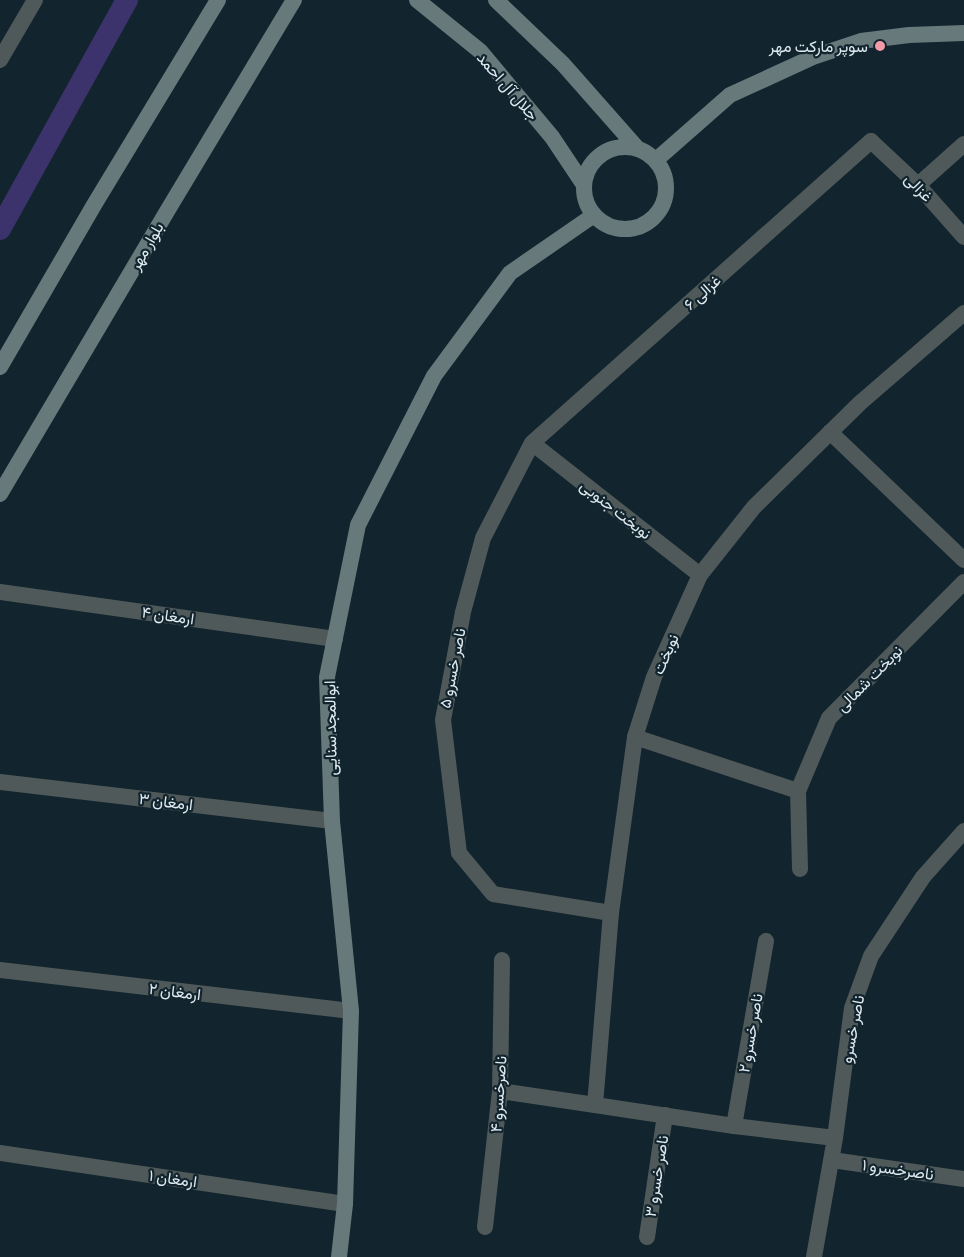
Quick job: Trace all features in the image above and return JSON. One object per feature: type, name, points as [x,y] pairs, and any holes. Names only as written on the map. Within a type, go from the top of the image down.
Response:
[{"type":"main road","points":[[0,367],[94,205],[218,0]]},
{"type":"main road","name":"بلوار مهر","points":[[0,494],[168,208],[294,0]]},
{"type":"main road","name":"جلال آل احمد","points":[[417,0],[480,51],[552,137],[584,185]]},
{"type":"main road","points":[[496,0],[563,64],[638,149],[656,160],[665,179],[664,200],[652,218],[633,228],[622,229],[602,222],[594,215],[588,206],[584,185],[591,165],[598,157],[617,147],[638,149]]},
{"type":"main road","points":[[656,160],[730,95],[813,57],[861,41],[909,35],[964,33]]},
{"type":"main road","name":"ابوالمجد سنایی","points":[[339,1257],[345,1204],[351,1011],[332,821],[327,677],[358,525],[434,376],[510,273],[594,215]]},
{"type":"street","points":[[0,60],[35,0]]},
{"type":"street","name":"غزالی","points":[[871,141],[918,185],[964,237]]},
{"type":"street","name":"غزالی ۶","points":[[532,443],[871,141]]},
{"type":"street","points":[[918,185],[964,144]]},
{"type":"street","name":"نوبخت","points":[[595,1105],[611,913],[634,737],[654,677],[700,575],[754,507],[860,403],[964,313]]},
{"type":"street","points":[[830,432],[964,560]]},
{"type":"street","name":"نوبخت جنوبی","points":[[532,443],[700,575]]},
{"type":"street","name":"ناصر خسرو ۵","points":[[532,443],[483,538],[463,612],[443,720],[459,853],[493,894],[611,913]]},
{"type":"street","name":"نوبخت شمالی","points":[[800,869],[798,791],[829,718],[964,582]]},
{"type":"street","name":"ارمغان ۴","points":[[0,592],[335,639]]},
{"type":"street","points":[[634,737],[798,791]]},
{"type":"street","name":"ارمغان ۳","points":[[0,782],[332,821]]},
{"type":"street","name":"ناصر خسرو","points":[[814,1257],[832,1160],[852,1008],[871,956],[923,877],[964,831]]},
{"type":"street","name":"ناصر خسرو ۲","points":[[734,1126],[766,941]]},
{"type":"street","name":"ناصرخسرو ۴","points":[[485,1227],[500,1091],[502,960]]},
{"type":"street","name":"ارمغان ۲","points":[[0,970],[351,1011]]},
{"type":"street","points":[[500,1091],[734,1126],[835,1138]]},
{"type":"street","name":"ناصر خسرو ۳","points":[[647,1237],[665,1116]]},
{"type":"street","name":"ارمغان ۱","points":[[0,1153],[345,1204]]},
{"type":"street","name":"ناصرخسرو ۱","points":[[832,1160],[964,1179]]},
{"type":"waterway","points":[[0,229],[127,0]]},
{"type":"place","name":"سوپر مارکت مهر","points":[[880,46]]}]
